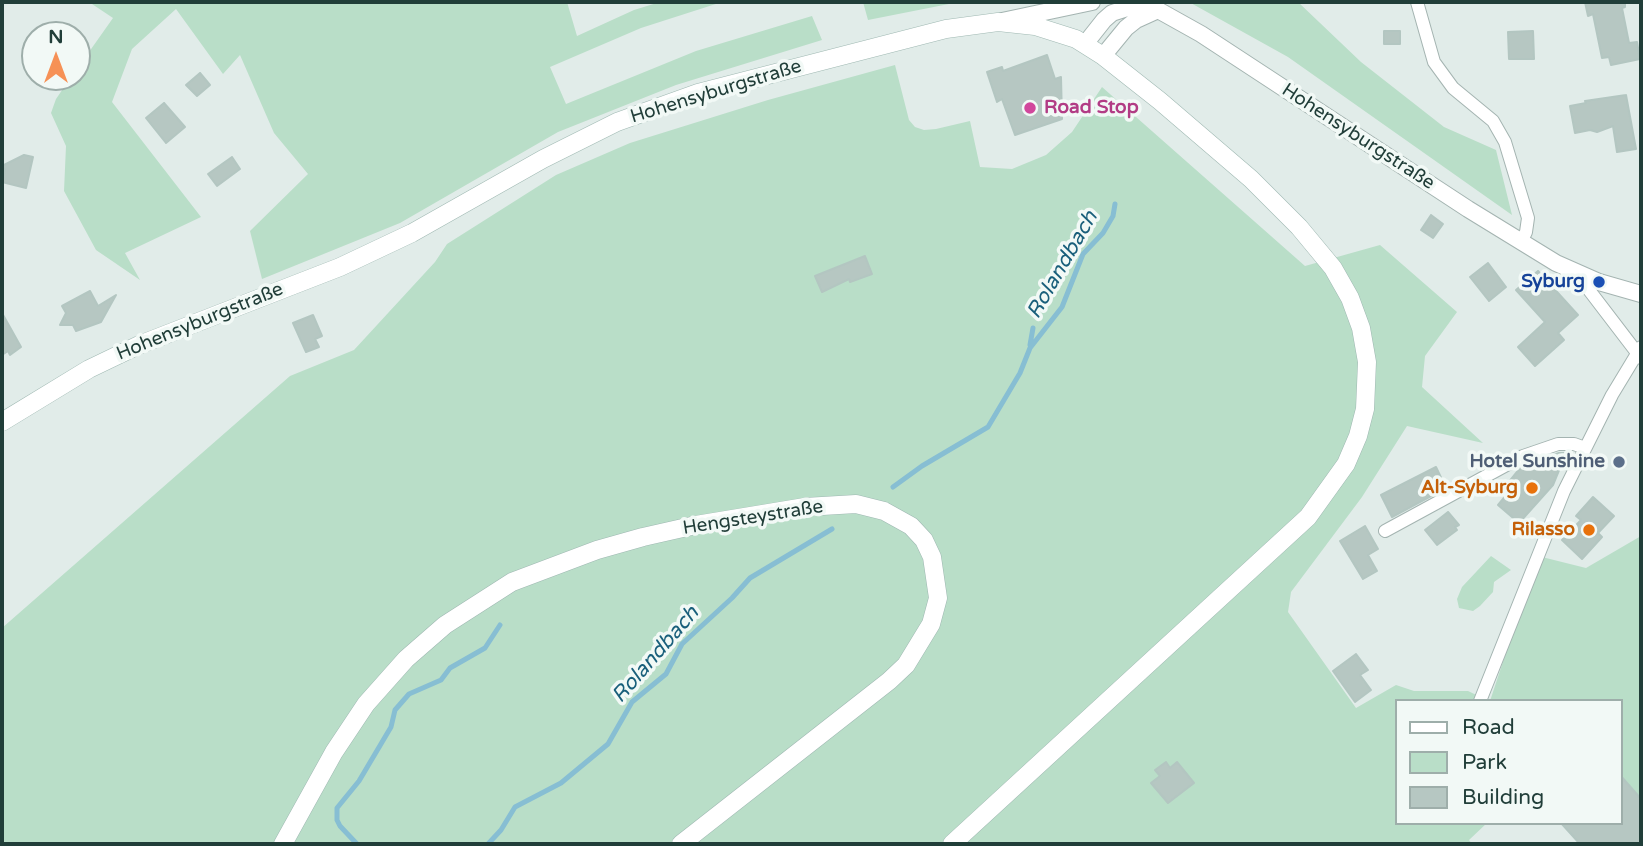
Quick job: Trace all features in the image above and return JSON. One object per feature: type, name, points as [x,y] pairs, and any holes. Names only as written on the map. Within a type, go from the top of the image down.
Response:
[{"type":"main road","name":"Hohensyburgstraße","points":[[2,422],[89,369],[139,345],[340,267],[412,233],[543,159],[617,122],[698,93],[946,29],[998,22],[1035,26],[1085,44],[1160,101],[1251,179],[1299,227],[1333,268],[1350,298],[1361,328],[1367,362],[1366,409],[1346,464],[1308,517],[952,844]]},
{"type":"main road","name":"Hengsteystraße","points":[[283,844],[334,752],[366,704],[406,659],[445,625],[512,583],[584,554],[620,543],[696,525],[805,507],[856,504],[884,511],[911,526],[924,540],[932,557],[938,598],[931,624],[906,666],[681,844]]},
{"type":"street","points":[[998,22],[1092,2]]},
{"type":"street","points":[[1417,2],[1434,62],[1453,88],[1493,121],[1505,142],[1528,218],[1521,242]]},
{"type":"street","points":[[1085,44],[1112,13],[1136,3]]},
{"type":"street","name":"Hohensyburgstraße","points":[[1136,3],[1158,10],[1201,34],[1521,242],[1575,272],[1641,294]]},
{"type":"street","points":[[1103,56],[1125,28],[1158,10]]},
{"type":"street","name":"Hohensyburgstraße","points":[[1481,699],[1564,491],[1612,396],[1640,353],[1575,272]]},
{"type":"street","points":[[1385,531],[1523,456],[1558,444],[1574,444],[1585,448]]},
{"type":"green space","points":[[89,2],[567,2],[577,36],[634,10],[660,2],[722,2],[641,28],[550,67],[566,104],[696,51],[812,16],[822,40],[676,85],[558,132],[400,223],[262,279],[250,231],[308,174],[274,133],[240,55],[223,74],[176,9],[132,49],[112,102],[201,217],[125,253],[140,280],[96,250],[64,191],[66,146],[51,113],[61,91],[91,91],[91,49],[113,18]]},
{"type":"green space","points":[[863,2],[959,2],[868,20]]},
{"type":"green space","points":[[1189,2],[1298,2],[1361,62],[1444,127],[1496,150],[1512,215],[1288,57]]},
{"type":"green space","points":[[895,65],[909,120],[915,127],[924,130],[936,129],[970,121],[980,167],[1012,169],[1046,155],[1072,132],[1102,87],[1305,266],[1380,245],[1457,312],[1425,356],[1422,387],[1483,443],[1407,426],[1362,497],[1291,592],[1288,612],[1356,708],[1396,685],[1414,691],[1468,691],[1485,699],[1394,699],[1394,825],[1485,825],[1469,840],[1472,844],[2,844],[2,628],[290,376],[354,350],[435,262],[447,244],[556,175],[630,143],[768,100]]},
{"type":"green space","points":[[1641,536],[1641,799],[1622,777],[1622,699],[1491,699],[1538,556],[1586,568]]},
{"type":"green space","points":[[1491,556],[1511,570],[1494,582],[1493,592],[1480,606],[1473,611],[1459,608],[1457,599],[1462,587]]},
{"type":"building","points":[[1585,2],[1625,2],[1625,7],[1622,8],[1629,43],[1637,42],[1640,59],[1611,65],[1609,57],[1602,58],[1593,14],[1588,16]]},
{"type":"building","points":[[1384,31],[1400,31],[1400,44],[1384,44]]},
{"type":"building","points":[[1533,31],[1534,59],[1509,59],[1508,32]]},
{"type":"building","points":[[1047,55],[1055,79],[1061,77],[1062,119],[1015,135],[1002,99],[997,102],[987,72],[1002,67],[1003,71]]},
{"type":"building","points":[[200,73],[210,85],[197,96],[186,85]]},
{"type":"building","points":[[1626,95],[1636,149],[1617,152],[1613,126],[1597,132],[1590,130],[1575,133],[1570,106]]},
{"type":"building","points":[[164,103],[185,127],[166,143],[146,118]]},
{"type":"building","points":[[24,155],[33,157],[26,188],[2,182],[5,170],[2,166]]},
{"type":"building","points":[[232,157],[240,169],[217,186],[208,174]]},
{"type":"building","points":[[1431,215],[1443,224],[1433,238],[1421,230]]},
{"type":"building","points":[[865,256],[872,274],[850,282],[849,279],[822,292],[815,276]]},
{"type":"building","points":[[1488,263],[1506,287],[1489,301],[1470,277]]},
{"type":"building","points":[[1538,271],[1578,315],[1558,333],[1564,340],[1535,366],[1518,347],[1545,322],[1516,290]]},
{"type":"building","points":[[90,291],[98,306],[116,295],[101,322],[76,331],[73,325],[60,325],[66,313],[62,306]]},
{"type":"building","points":[[2,313],[21,347],[10,355],[8,351],[2,355]]},
{"type":"building","points":[[313,315],[322,336],[315,339],[319,347],[306,352],[293,323]]},
{"type":"building","points":[[1566,453],[1553,485],[1519,523],[1498,505],[1513,487],[1508,483],[1521,467]]},
{"type":"building","points":[[1436,467],[1446,488],[1392,517],[1381,495]]},
{"type":"building","points":[[1593,497],[1614,516],[1598,533],[1602,537],[1582,559],[1562,540],[1581,520],[1576,516]]},
{"type":"building","points":[[1448,512],[1459,525],[1455,527],[1457,530],[1437,545],[1425,530]]},
{"type":"building","points":[[1365,526],[1378,549],[1368,555],[1377,571],[1363,579],[1340,541]]},
{"type":"building","points":[[1356,654],[1368,670],[1360,675],[1371,690],[1355,702],[1333,671]]},
{"type":"building","points":[[1166,762],[1170,768],[1177,762],[1194,783],[1168,803],[1151,783],[1160,776],[1155,770]]},
{"type":"building","points":[[1622,777],[1641,799],[1641,844],[1580,844],[1563,825],[1622,825]]},
{"type":"waterway","name":"Rolandbach","points":[[893,487],[922,466],[988,427],[1020,373],[1030,348],[1062,307],[1083,254],[1103,233],[1113,216],[1115,204]]},
{"type":"waterway","points":[[1030,345],[1033,328]]},
{"type":"waterway","name":"Rolandbach","points":[[488,844],[501,830],[515,807],[561,783],[608,744],[632,702],[666,674],[682,644],[750,578],[832,529]]},
{"type":"waterway","points":[[357,844],[340,826],[337,808],[359,781],[391,727],[395,710],[409,694],[441,680],[450,668],[485,648],[500,625]]},
{"type":"place","name":"Road Stop","points":[[1030,108]]},
{"type":"place","name":"Syburg","points":[[1599,282]]},
{"type":"place","name":"Hotel Sunshine","points":[[1619,462]]},
{"type":"place","name":"Alt-Syburg","points":[[1532,488]]},
{"type":"place","name":"Rilasso","points":[[1589,530]]}]
